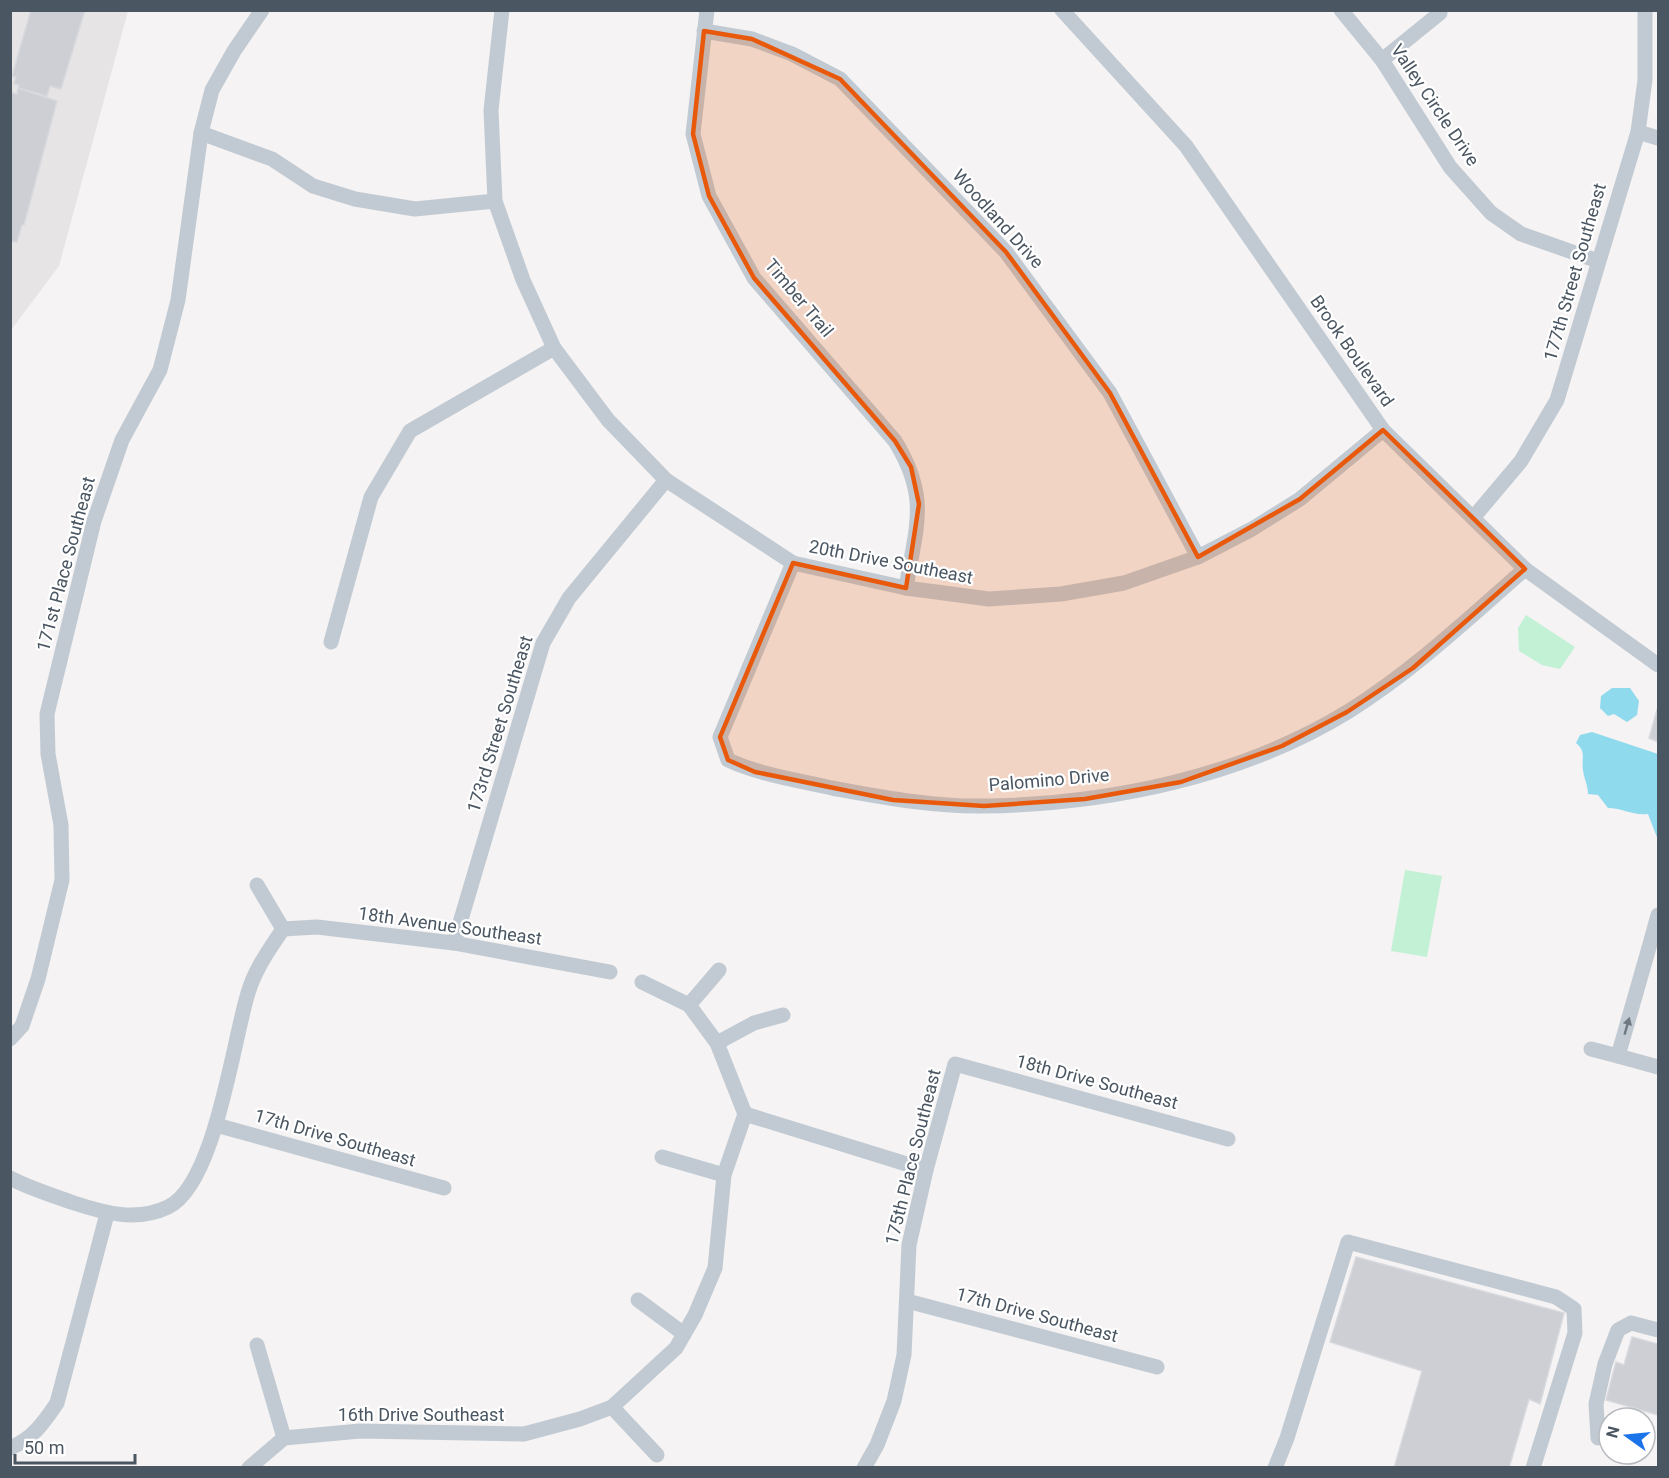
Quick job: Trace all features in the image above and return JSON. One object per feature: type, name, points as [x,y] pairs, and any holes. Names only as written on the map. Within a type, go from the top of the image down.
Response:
[{"type":"street","name":"171st Place Southeast","points":[[10,1039],[22,1026],[38,979],[62,880],[61,825],[48,754],[47,714],[94,521],[122,440],[160,370],[178,300],[201,133],[212,90],[234,51],[262,10]]},
{"type":"street","name":"20th Drive Southeast","points":[[502,10],[491,110],[495,201],[523,280],[554,348],[608,420],[666,480],[793,563],[906,588],[989,599],[1061,594],[1124,583],[1198,557],[1300,499],[1383,430]]},
{"type":"street","name":"Timber Trail","points":[[707,10],[693,134],[709,196],[754,278],[895,441],[911,467],[919,504],[906,588]]},
{"type":"street","name":"Brook Boulevard","points":[[1062,10],[1186,146],[1383,430],[1525,569],[1659,665]]},
{"type":"street","name":"Valley Circle Drive","points":[[1341,10],[1382,60],[1450,167],[1491,213],[1521,234],[1598,261]]},
{"type":"street","name":"177th Street Southeast","points":[[1473,518],[1521,461],[1557,400],[1638,132],[1645,80],[1645,10]]},
{"type":"street","points":[[1382,60],[1440,13]]},
{"type":"street","name":"Woodland Drive","points":[[704,31],[752,39],[792,54],[840,78],[1006,252],[1110,393],[1198,557]]},
{"type":"street","points":[[1638,132],[1659,138]]},
{"type":"street","points":[[201,133],[272,159],[313,186],[355,199],[415,209],[495,201]]},
{"type":"street","points":[[331,642],[371,497],[410,431],[554,348]]},
{"type":"street","name":"173rd Street Southeast","points":[[454,943],[543,643],[569,598],[666,480]]},
{"type":"street","name":"Palomino Drive","points":[[793,563],[720,737],[728,760],[755,772],[893,800],[984,806],[1085,799],[1181,782],[1282,746],[1347,712],[1413,668],[1525,569]]},
{"type":"street","points":[[10,1178],[27,1187],[107,1214],[140,1215],[169,1207],[188,1190],[216,1125],[248,992],[260,962],[283,929],[257,885]]},
{"type":"street","points":[[1618,1056],[1655,937],[1659,915]]},
{"type":"street","name":"18th Avenue Southeast","points":[[283,929],[317,927],[454,943],[610,972]]},
{"type":"street","points":[[688,1005],[719,970]]},
{"type":"street","points":[[642,982],[688,1005],[717,1042],[745,1114],[724,1175],[715,1268],[676,1348],[612,1407],[657,1455]]},
{"type":"street","points":[[717,1042],[754,1023],[783,1015]]},
{"type":"street","points":[[1591,1050],[1659,1067]]},
{"type":"street","name":"18th Drive Southeast","points":[[955,1064],[1228,1139]]},
{"type":"street","name":"175th Place Southeast","points":[[864,1467],[877,1445],[894,1401],[903,1355],[909,1245],[926,1170],[955,1064]]},
{"type":"street","points":[[745,1114],[926,1170]]},
{"type":"street","name":"17th Drive Southeast","points":[[216,1125],[444,1188]]},
{"type":"street","points":[[662,1157],[724,1175]]},
{"type":"street","points":[[17,1446],[41,1427],[57,1402],[107,1214]]},
{"type":"street","points":[[1275,1467],[1287,1438],[1348,1242],[1556,1297],[1574,1309],[1575,1334],[1533,1467]]},
{"type":"street","points":[[638,1300],[684,1334]]},
{"type":"street","name":"17th Drive Southeast","points":[[907,1301],[1157,1367]]},
{"type":"street","points":[[1597,1421],[1596,1404],[1605,1364],[1618,1330],[1631,1323],[1659,1330]]},
{"type":"street","points":[[249,1467],[284,1438],[257,1345]]},
{"type":"street","name":"16th Drive Southeast","points":[[284,1438],[360,1431],[524,1434],[580,1419],[612,1407]]},
{"type":"highlighted area","points":[[704,31],[752,39],[840,79],[1006,252],[1110,393],[1198,557],[1300,499],[1383,430],[1525,569],[1413,668],[1347,712],[1282,746],[1181,782],[1085,799],[984,806],[893,800],[755,772],[728,760],[720,737],[793,563],[906,588],[919,504],[911,467],[895,441],[754,278],[709,196],[693,134]]},
{"type":"shaded area","points":[[11,11],[128,11],[59,266],[11,330]]},
{"type":"green space","points":[[1526,615],[1575,647],[1560,669],[1542,665],[1519,651],[1518,628]]},
{"type":"green space","points":[[1405,870],[1442,876],[1427,957],[1391,951]]},
{"type":"water","points":[[1612,688],[1630,688],[1639,701],[1637,715],[1627,722],[1614,714],[1608,716],[1600,708],[1601,696]]},
{"type":"water","points":[[1592,732],[1658,754],[1658,840],[1648,814],[1608,808],[1598,795],[1588,794],[1583,770],[1583,753],[1576,743],[1580,735]]},
{"type":"building","points":[[31,10],[85,10],[61,89],[50,86],[47,96],[18,88],[19,85],[14,84],[16,77],[12,76]]},
{"type":"building","points":[[18,88],[57,101],[24,225],[22,225],[17,242],[10,241],[10,92],[17,94]]},
{"type":"building","points":[[1658,711],[1658,742],[1649,738]]},
{"type":"building","points":[[1356,1257],[1564,1313],[1540,1404],[1529,1399],[1509,1468],[1394,1468],[1422,1371],[1330,1342]]},
{"type":"building","points":[[1632,1337],[1658,1344],[1658,1415],[1657,1406],[1627,1406],[1606,1400],[1616,1362],[1624,1365]]}]
